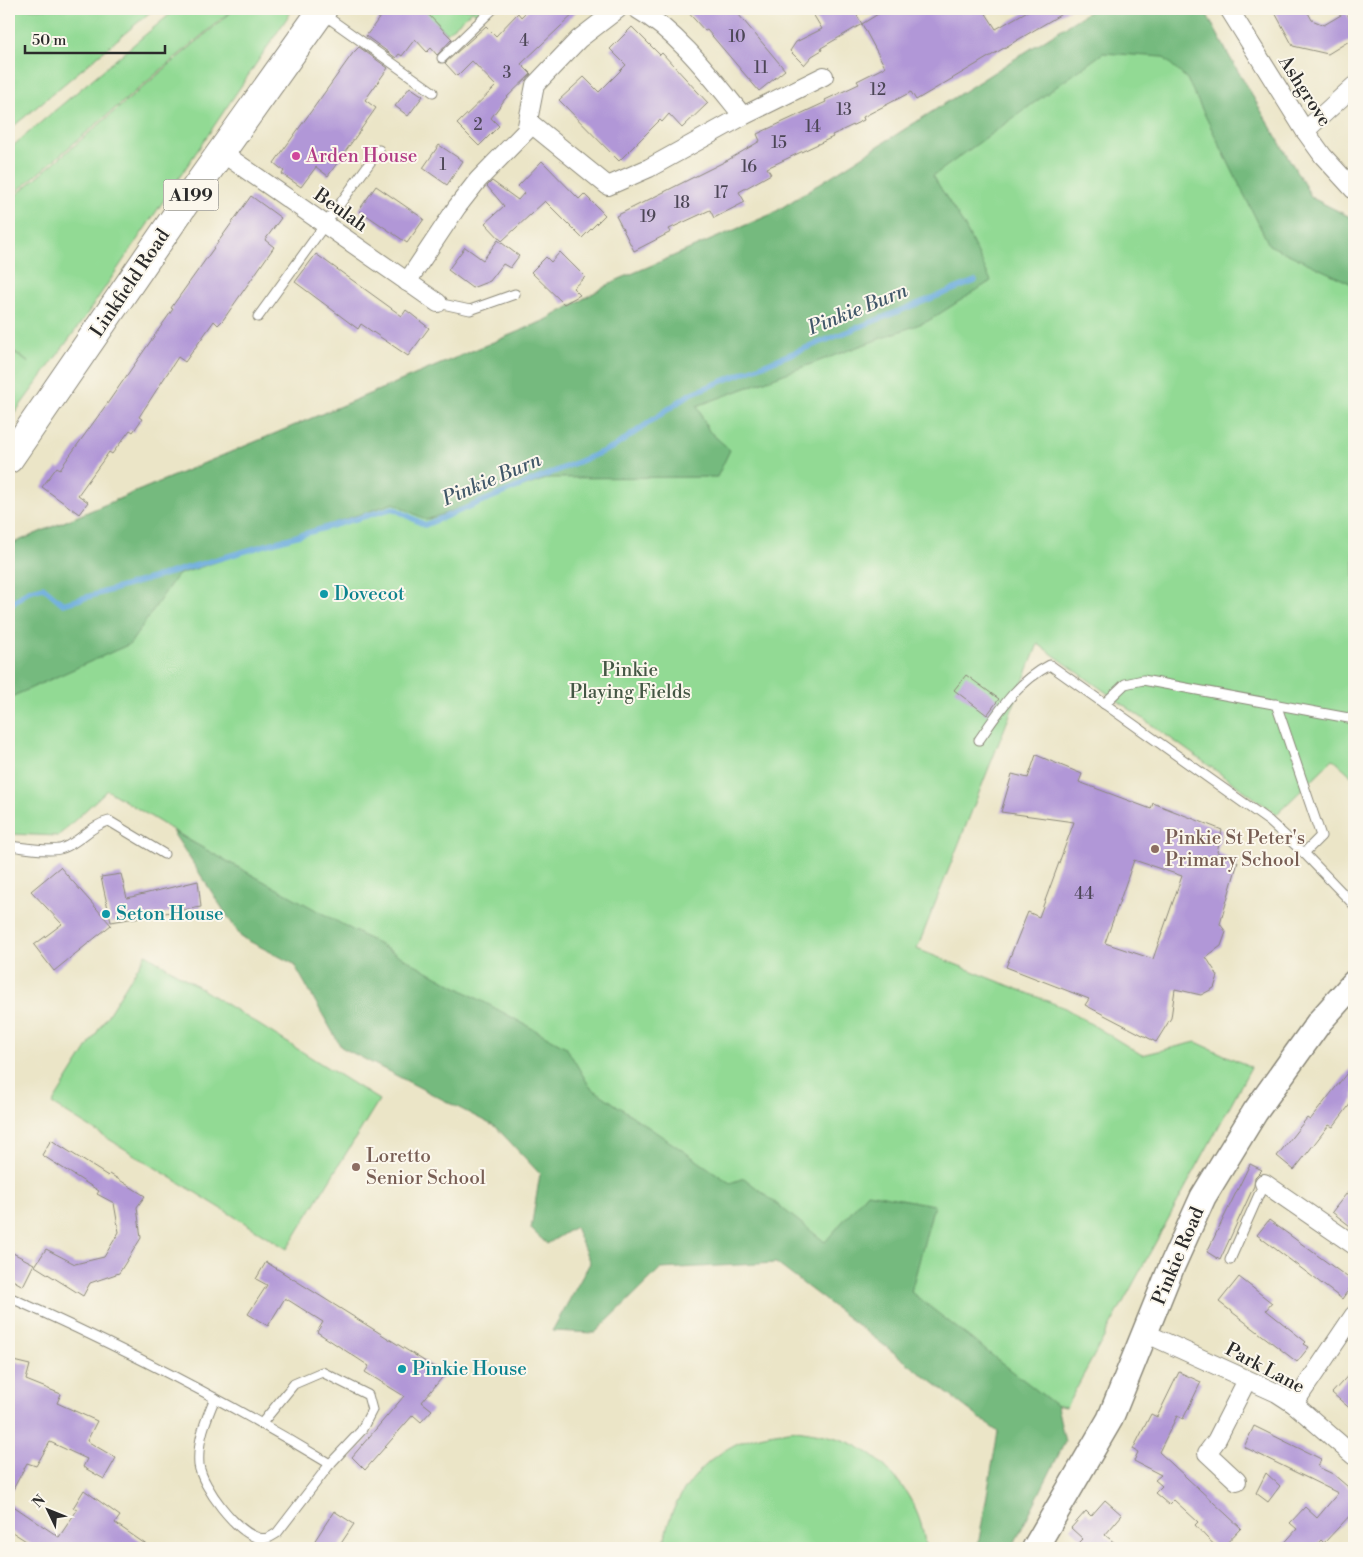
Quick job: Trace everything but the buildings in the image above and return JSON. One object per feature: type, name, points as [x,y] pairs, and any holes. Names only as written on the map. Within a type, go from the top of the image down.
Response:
[{"type":"main road","name":"Linkfield Road","points":[[9,460],[221,152],[321,11]]},
{"type":"main road","name":"Pinkie Road","points":[[1035,1548],[1110,1419],[1170,1268],[1208,1190],[1255,1112],[1320,1021],[1354,983]]},
{"type":"street","points":[[407,282],[478,180],[526,130],[530,122],[535,85],[579,39],[618,9]]},
{"type":"street","points":[[637,9],[650,16],[697,61],[743,116]]},
{"type":"street","name":"Ashgrove","points":[[1228,9],[1305,131],[1323,156],[1354,190]]},
{"type":"street","points":[[530,122],[608,186],[649,168],[743,116],[824,76]]},
{"type":"street","points":[[1305,131],[1354,86]]},
{"type":"street","name":"Beulah","points":[[221,152],[438,303]]},
{"type":"street","points":[[1264,1183],[1354,1245]]},
{"type":"street","points":[[1294,1404],[1354,1315]]},
{"type":"street","name":"Park Lane","points":[[1145,1334],[1276,1393],[1294,1404],[1354,1456]]},
{"type":"street","points":[[1237,1481],[1207,1452],[1216,1441],[1247,1380]]},
{"type":"lane","points":[[442,58],[493,9]]},
{"type":"lane","points":[[321,11],[433,92]]},
{"type":"lane","points":[[258,317],[379,150]]},
{"type":"lane","points":[[438,303],[470,310],[515,294]]},
{"type":"lane","points":[[979,740],[1010,695],[1032,674],[1050,665],[1270,821],[1354,905]]},
{"type":"lane","points":[[1104,704],[1125,684],[1142,680],[1354,719]]},
{"type":"lane","points":[[1276,704],[1321,836],[1304,853]]},
{"type":"lane","points":[[9,846],[61,850],[73,844],[100,823],[109,821],[164,854]]},
{"type":"lane","points":[[1230,1260],[1264,1183]]},
{"type":"lane","points":[[9,1297],[112,1343],[262,1422],[330,1464]]},
{"type":"lane","points":[[215,1398],[203,1428],[199,1448],[202,1479],[226,1512],[250,1534],[269,1538],[277,1533],[330,1464],[361,1431],[372,1410],[368,1395],[322,1372],[294,1384],[262,1422]]},
{"type":"green space","points":[[9,9],[154,9],[9,130]]},
{"type":"green space","points":[[176,9],[233,9],[9,198],[9,149]]},
{"type":"green space","points":[[235,9],[293,9],[83,320],[9,421],[9,349],[29,363],[9,347],[9,201]]},
{"type":"green space","points":[[375,9],[390,9],[408,31],[431,9],[490,9],[483,15],[478,15],[472,11],[447,33],[436,22],[416,41]]},
{"type":"green space","name":"Pinkie Playing Fields","points":[[1093,9],[1204,9],[1229,56],[1312,198],[1354,219],[1354,778],[1333,759],[1277,814],[1038,644],[917,949],[1065,1008],[1142,1055],[1196,1042],[1251,1067],[1066,1407],[1041,1403],[555,1063],[107,790],[58,836],[9,834],[9,545],[546,320],[615,281],[772,214]]},
{"type":"green space","points":[[1093,9],[1204,9],[1229,56],[1312,198],[1354,219],[1354,285],[1269,245],[1187,79],[1163,57],[1103,53],[933,176],[965,227],[991,281],[928,321],[697,406],[709,431],[730,450],[717,477],[549,478],[426,520],[394,503],[177,575],[130,644],[9,698],[9,545],[546,320],[615,281],[772,214]]},
{"type":"green space","points":[[172,831],[566,1047],[590,1087],[730,1183],[744,1178],[825,1242],[867,1193],[934,1205],[911,1292],[1057,1406],[1065,1442],[1012,1548],[974,1548],[979,1540],[998,1432],[776,1263],[660,1269],[595,1333],[552,1331],[590,1263],[575,1227],[547,1244],[531,1229],[540,1174],[496,1127],[341,1047],[294,964],[241,937]]},
{"type":"green space","points":[[146,954],[379,1100],[287,1249],[52,1104]]},
{"type":"green space","points":[[796,1430],[841,1439],[855,1445],[881,1463],[893,1475],[912,1502],[919,1517],[925,1548],[664,1548],[666,1532],[678,1501],[686,1487],[709,1462],[722,1452],[750,1438]]},
{"type":"waterway","name":"Pinkie Burn","points":[[9,606],[28,591],[43,587],[63,604],[393,508],[425,525],[614,447],[690,394],[975,281]]},
{"type":"place","name":"Arden House","points":[[296,156]]},
{"type":"place","name":"Dovecot","points":[[324,594]]},
{"type":"place","name":"Pinkie St Peter's Primary School","points":[[1155,849]]},
{"type":"place","name":"Seton House","points":[[106,914]]},
{"type":"place","name":"Loretto Senior School","points":[[356,1167]]},
{"type":"place","name":"Pinkie House","points":[[402,1369]]}]
